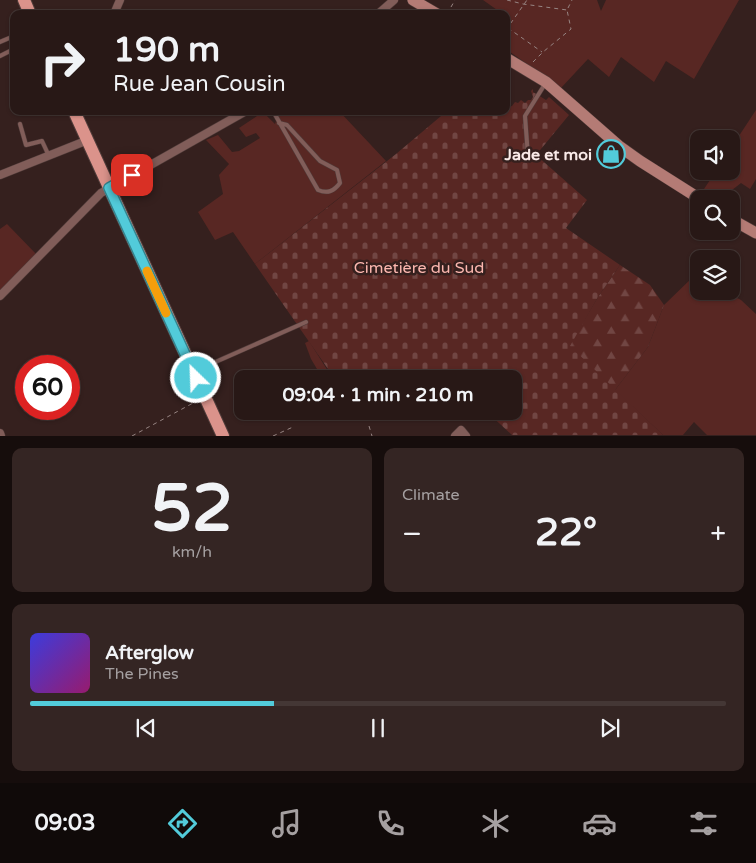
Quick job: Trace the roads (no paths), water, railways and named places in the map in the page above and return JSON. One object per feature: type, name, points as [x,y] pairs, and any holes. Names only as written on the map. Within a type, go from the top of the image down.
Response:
[{"type":"main road","points":[[76,115],[223,436]]},
{"type":"street","points":[[383,10],[394,0]]},
{"type":"street","points":[[414,0],[430,10]]},
{"type":"street","points":[[510,60],[546,82],[619,146],[690,193]]},
{"type":"street","points":[[0,296],[101,193],[239,115]]},
{"type":"street","points":[[0,175],[88,140]]},
{"type":"street","points":[[740,224],[756,233]]},
{"type":"street","points":[[455,436],[461,430],[466,436]]},
{"type":"lane","points":[[528,156],[525,116],[546,82]]},
{"type":"lane","points":[[274,115],[318,190],[324,192],[335,190],[340,182],[337,170],[320,161],[287,125],[279,123]]},
{"type":"lane","points":[[20,124],[26,145],[42,141],[49,156]]},
{"type":"lane","points":[[193,372],[306,322]]},
{"type":"place","name":"Jade et moi","points":[[611,154]]},
{"type":"park label","name":"Cimetière du Sud","points":[[419,267]]}]
